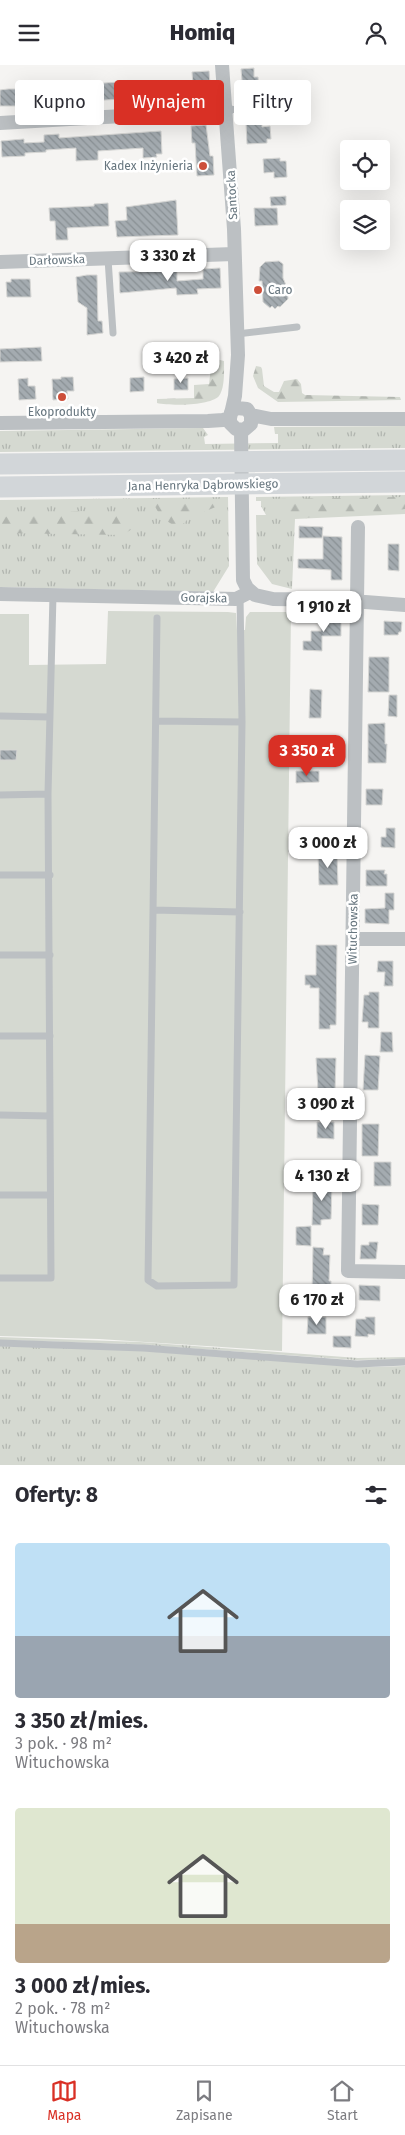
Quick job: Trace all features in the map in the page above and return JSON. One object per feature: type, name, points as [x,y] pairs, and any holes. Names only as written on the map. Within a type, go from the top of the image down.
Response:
[{"type":"main road","name":"Jana Henryka Dąbrowskiego","points":[[0,464],[405,460]]},
{"type":"main road","name":"Jana Henryka Dąbrowskiego","points":[[4,491],[56,486],[405,483]]},
{"type":"street","name":"Santocka","points":[[222,65],[227,109],[238,355],[235,396],[230,415]]},
{"type":"street","points":[[0,123],[227,109]]},
{"type":"street","name":"Darłowska","points":[[0,262],[234,254]]},
{"type":"street","name":"Santocka","points":[[238,355],[251,413]]},
{"type":"street","points":[[0,423],[224,420],[240,407],[251,413],[271,419],[405,419]]},
{"type":"street","points":[[241,436],[251,424],[251,413]]},
{"type":"street","points":[[230,415],[233,427],[241,436],[243,580],[245,595]]},
{"type":"street","name":"Wituchowska","points":[[358,527],[348,1271],[405,1272]]},
{"type":"street","name":"Gorajska","points":[[0,594],[255,595],[273,599],[405,605]]},
{"type":"street","points":[[353,939],[405,939]]},
{"type":"lane","points":[[227,109],[234,109]]},
{"type":"lane","points":[[108,259],[113,333]]},
{"type":"lane","points":[[237,333],[297,327]]},
{"type":"lane","points":[[0,1278],[51,1278],[48,794],[53,595]]},
{"type":"lane","points":[[157,618],[148,1280],[157,1286],[234,1285],[245,595]]},
{"type":"lane","points":[[0,716],[49,717]]},
{"type":"lane","points":[[156,721],[242,722]]},
{"type":"lane","points":[[0,795],[48,794]]},
{"type":"lane","points":[[0,875],[50,875]]},
{"type":"lane","points":[[153,910],[240,912]]},
{"type":"lane","points":[[0,955],[50,955]]},
{"type":"lane","points":[[0,1036],[50,1036]]},
{"type":"lane","points":[[0,1115],[50,1115]]},
{"type":"lane","points":[[0,1195],[50,1195]]},
{"type":"lane","points":[[0,1343],[144,1348],[357,1363],[405,1362]]},
{"type":"green space","points":[[212,358],[224,361],[223,384],[219,396],[207,402],[199,403],[171,405],[157,403],[157,399],[194,398],[194,385],[209,384]]},
{"type":"green space","points":[[256,366],[262,369],[264,386],[274,392],[279,392],[284,381],[297,379],[301,384],[302,393],[305,395],[400,397],[401,400],[278,402],[258,388],[253,376]]},
{"type":"green space","points":[[405,426],[405,448],[0,452],[0,431],[203,428],[208,435],[204,437],[205,444],[278,443],[278,434],[275,434],[274,427]]},
{"type":"green space","points":[[405,495],[405,514],[295,519],[292,589],[272,584],[257,564],[256,515],[266,515],[261,506],[261,501],[256,501],[256,497]]},
{"type":"green space","points":[[228,497],[229,566],[213,592],[0,587],[0,500]]},
{"type":"green space","points":[[405,497],[405,509],[363,515],[346,512],[321,517],[293,518],[279,514],[275,504],[276,499]]},
{"type":"green space","points":[[221,500],[221,504],[218,506],[189,518],[181,526],[176,527],[161,517],[153,503],[153,501]]},
{"type":"green space","points":[[78,511],[132,516],[136,523],[132,529],[123,535],[0,533],[0,517]]},
{"type":"green space","points":[[108,611],[236,613],[237,630],[245,630],[246,617],[250,612],[291,612],[282,1351],[99,1339],[0,1336],[0,614],[29,614],[29,665],[106,664]]},
{"type":"green space","points":[[0,1337],[140,1342],[358,1358],[405,1357],[405,1359],[356,1360],[130,1344],[0,1340]]},
{"type":"green space","points":[[0,1346],[130,1350],[370,1367],[405,1366],[405,1465],[0,1465]]},
{"type":"building","points":[[254,68],[254,77],[258,77],[258,80],[242,80],[241,69]]},
{"type":"building","points":[[209,71],[210,80],[193,80],[192,72]]},
{"type":"building","points":[[114,82],[114,99],[104,100],[104,83]]},
{"type":"building","points":[[15,89],[15,106],[0,106],[0,90]]},
{"type":"building","points":[[206,125],[210,156],[213,156],[214,175],[197,176],[195,143],[192,143],[191,126]]},
{"type":"building","points":[[246,125],[270,126],[271,139],[267,139],[267,143],[247,144]]},
{"type":"building","points":[[161,131],[162,154],[156,154],[157,157],[143,158],[143,148],[98,151],[98,160],[76,161],[76,148],[25,153],[25,156],[2,157],[1,141],[24,139],[24,143],[44,142],[44,135],[59,134],[59,138]]},
{"type":"building","points":[[280,158],[280,161],[286,161],[287,177],[274,178],[274,172],[264,173],[263,159]]},
{"type":"building","points":[[286,196],[286,205],[271,206],[270,197]]},
{"type":"building","points":[[176,200],[178,235],[117,237],[115,221],[127,220],[126,207]]},
{"type":"building","points":[[108,203],[109,226],[67,228],[68,240],[56,240],[55,221],[50,221],[49,208],[94,206],[94,204]]},
{"type":"building","points":[[254,208],[277,208],[278,225],[255,226]]},
{"type":"building","points":[[279,261],[283,264],[283,278],[288,290],[288,299],[275,309],[272,306],[270,308],[263,302],[262,281],[259,281],[260,267],[265,262]]},
{"type":"building","points":[[220,268],[221,288],[197,289],[198,294],[177,295],[176,288],[120,293],[119,272],[177,271],[177,281],[203,279],[203,269]]},
{"type":"building","points":[[97,275],[98,321],[102,321],[103,333],[87,335],[87,308],[78,302],[76,277]]},
{"type":"building","points":[[11,279],[30,279],[31,297],[7,297],[6,282],[11,282]]},
{"type":"building","points":[[192,344],[201,344],[202,351],[205,351],[206,366],[182,367],[182,353],[192,353]]},
{"type":"building","points":[[41,347],[42,361],[0,362],[0,349]]},
{"type":"building","points":[[61,377],[73,377],[74,391],[67,391],[68,399],[53,400],[52,379],[61,379]]},
{"type":"building","points":[[144,377],[144,391],[130,392],[130,378]]},
{"type":"building","points":[[28,378],[28,386],[35,386],[36,399],[19,400],[18,379]]},
{"type":"building","points":[[188,378],[188,390],[174,390],[174,379]]},
{"type":"building","points":[[299,526],[323,527],[322,538],[299,538]]},
{"type":"building","points":[[323,536],[342,537],[342,580],[331,580],[331,570],[298,568],[298,559],[323,559]]},
{"type":"building","points":[[388,544],[399,544],[399,571],[388,570]]},
{"type":"building","points":[[322,616],[341,616],[341,636],[322,636],[322,651],[303,650],[303,641],[311,641],[311,631],[321,631]]},
{"type":"building","points":[[384,621],[402,622],[401,632],[398,635],[384,635]]},
{"type":"building","points":[[369,657],[389,657],[389,692],[368,692]]},
{"type":"building","points":[[310,689],[322,690],[321,718],[309,718]]},
{"type":"building","points":[[389,695],[397,695],[397,717],[388,716]]},
{"type":"building","points":[[385,723],[386,763],[368,763],[368,724]]},
{"type":"building","points":[[323,739],[339,739],[339,755],[323,755]]},
{"type":"building","points":[[0,750],[17,750],[16,760],[0,760]]},
{"type":"building","points":[[296,771],[319,771],[319,782],[296,783]]},
{"type":"building","points":[[366,789],[383,789],[382,805],[366,805]]},
{"type":"building","points":[[386,828],[395,828],[395,848],[381,847],[381,837],[386,837]]},
{"type":"building","points":[[289,836],[301,836],[301,852],[289,852]]},
{"type":"building","points":[[318,854],[337,854],[338,885],[319,885]]},
{"type":"building","points":[[366,870],[385,870],[387,886],[366,886]]},
{"type":"building","points":[[385,893],[394,893],[394,910],[389,910],[389,924],[365,923],[365,909],[385,908]]},
{"type":"building","points":[[316,945],[337,945],[336,1025],[330,1025],[330,1029],[319,1029],[319,988],[310,988],[310,985],[305,985],[305,975],[316,975]]},
{"type":"building","points":[[378,961],[393,961],[393,986],[384,986],[385,972],[377,972]]},
{"type":"building","points":[[369,992],[379,992],[379,1028],[368,1028],[368,1022],[362,1022],[364,995],[369,995]]},
{"type":"building","points":[[381,1032],[392,1032],[393,1052],[380,1052]]},
{"type":"building","points":[[365,1055],[380,1056],[378,1090],[363,1090]]},
{"type":"building","points":[[316,1058],[336,1058],[335,1091],[318,1091]]},
{"type":"building","points":[[297,1093],[315,1093],[315,1110],[319,1110],[319,1120],[304,1119],[304,1105],[297,1105]]},
{"type":"building","points":[[317,1122],[334,1122],[334,1139],[317,1138]]},
{"type":"building","points":[[362,1124],[379,1124],[378,1156],[362,1156]]},
{"type":"building","points":[[303,1161],[316,1161],[316,1181],[303,1181]]},
{"type":"building","points":[[374,1162],[391,1162],[391,1186],[374,1186]]},
{"type":"building","points":[[313,1182],[332,1183],[331,1219],[321,1220],[321,1225],[312,1225]]},
{"type":"building","points":[[362,1204],[379,1205],[378,1225],[362,1225]]},
{"type":"building","points":[[311,1226],[311,1246],[296,1245],[296,1227]]},
{"type":"building","points":[[369,1242],[378,1242],[376,1259],[360,1259],[361,1245],[369,1245]]},
{"type":"building","points":[[313,1247],[324,1248],[323,1255],[330,1255],[329,1281],[331,1281],[331,1291],[312,1291]]},
{"type":"building","points":[[359,1285],[380,1286],[380,1301],[359,1300]]},
{"type":"building","points":[[308,1317],[326,1317],[326,1334],[307,1334]]},
{"type":"building","points":[[365,1317],[375,1317],[375,1335],[368,1334],[368,1337],[355,1336],[356,1319],[366,1319]]},
{"type":"building","points":[[333,1336],[351,1336],[351,1348],[333,1347]]},
{"type":"place","name":"Kadex Inżynieria","points":[[203,166]]},
{"type":"place","name":"Caro","points":[[258,290]]},
{"type":"place","name":"Ekoprodukty","points":[[62,397]]}]
